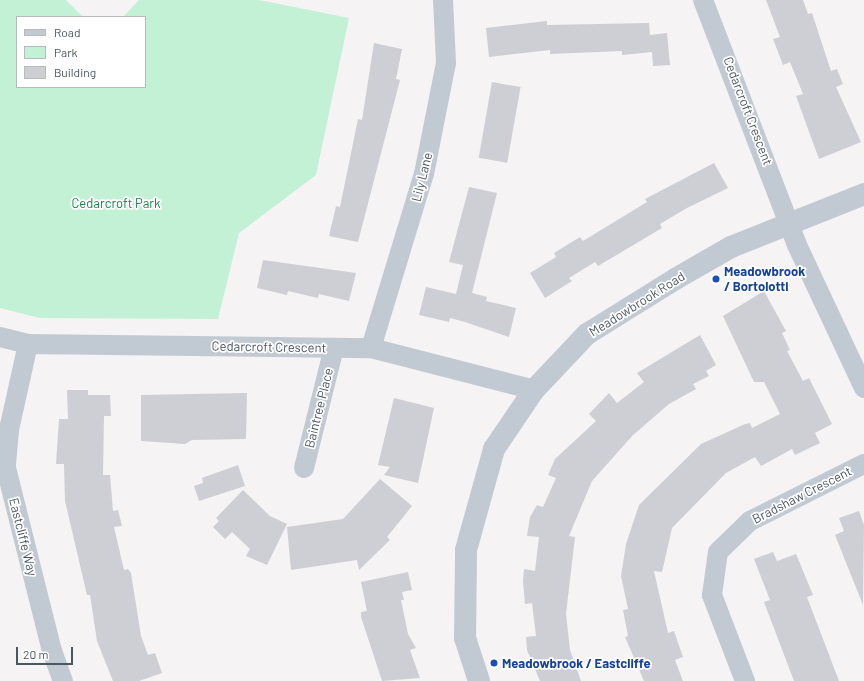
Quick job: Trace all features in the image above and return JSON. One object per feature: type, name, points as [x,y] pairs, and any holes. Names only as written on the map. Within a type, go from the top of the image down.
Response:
[{"type":"street","name":"Lily Lane","points":[[371,348],[424,174],[446,63],[443,0]]},
{"type":"street","name":"Cedarcroft Crescent","points":[[703,0],[789,223],[864,388]]},
{"type":"street","name":"Meadowbrook Road","points":[[479,681],[465,638],[466,550],[494,449],[534,390],[587,334],[731,247],[864,194]]},
{"type":"street","name":"Cedarcroft Crescent","points":[[0,337],[28,344],[371,348],[534,390]]},
{"type":"street","name":"Eastcliffe Way","points":[[28,344],[9,430],[6,468],[52,651],[63,681]]},
{"type":"street","name":"Baintree Place","points":[[304,468],[334,348]]},
{"type":"street","name":"Bradshaw Crescent","points":[[745,681],[712,595],[718,552],[750,521],[864,464]]},
{"type":"green space","name":"Cedarcroft Park","points":[[0,0],[66,0],[82,16],[16,16],[16,88],[146,88],[146,16],[124,16],[139,0],[259,0],[349,18],[316,175],[239,233],[218,319],[40,318],[0,308]]},
{"type":"building","points":[[766,0],[803,0],[808,14],[812,13],[831,71],[837,69],[843,84],[836,87],[861,142],[819,159],[796,96],[803,94],[790,62],[783,65],[773,39],[780,37]]},
{"type":"building","points":[[547,21],[547,25],[649,23],[650,35],[667,33],[670,65],[653,66],[652,52],[622,55],[622,51],[550,54],[550,50],[489,57],[486,28]]},
{"type":"building","points":[[374,43],[402,49],[396,79],[400,80],[358,242],[329,236],[336,206],[340,207],[358,119],[362,120]]},
{"type":"building","points":[[492,82],[521,87],[507,163],[479,158]]},
{"type":"building","points":[[714,163],[728,188],[687,208],[660,224],[662,228],[598,266],[595,262],[569,278],[572,281],[545,298],[530,273],[556,257],[554,253],[580,237],[583,241],[647,202],[645,199]]},
{"type":"building","points":[[469,187],[497,193],[472,293],[487,297],[486,301],[516,308],[509,337],[450,318],[449,322],[419,315],[426,287],[456,294],[463,265],[449,262]]},
{"type":"building","points":[[263,260],[356,273],[349,301],[319,294],[318,298],[288,291],[287,295],[257,288]]},
{"type":"building","points":[[764,291],[786,331],[782,333],[790,350],[787,351],[803,381],[809,378],[832,424],[815,433],[820,443],[795,455],[792,449],[761,466],[755,457],[726,473],[672,528],[662,572],[654,571],[668,633],[674,631],[683,657],[675,660],[683,681],[644,681],[625,637],[628,636],[623,610],[628,609],[621,576],[626,544],[639,505],[701,444],[745,424],[750,423],[752,428],[780,414],[764,382],[754,382],[723,316]]},
{"type":"building","points":[[700,335],[716,365],[706,371],[709,376],[693,384],[696,389],[669,404],[633,435],[592,481],[569,536],[575,537],[566,614],[570,650],[581,681],[540,681],[527,650],[526,637],[536,636],[532,603],[525,604],[523,581],[524,569],[535,571],[539,537],[527,536],[530,517],[537,505],[543,507],[556,478],[548,475],[555,459],[596,421],[589,414],[609,393],[617,403],[644,382],[637,373]]},
{"type":"building","points":[[67,390],[88,390],[88,395],[110,395],[111,416],[104,416],[103,475],[110,475],[113,511],[118,510],[122,526],[114,527],[124,570],[128,569],[131,573],[141,636],[148,655],[155,653],[162,673],[139,681],[113,681],[97,641],[90,595],[87,595],[65,501],[64,464],[56,464],[59,419],[68,419]]},
{"type":"building","points":[[247,393],[246,439],[192,440],[185,444],[141,441],[141,395]]},
{"type":"building","points":[[394,398],[434,408],[418,483],[384,475],[390,467],[378,465]]},
{"type":"building","points":[[238,465],[245,486],[199,501],[194,486],[203,483],[202,478]]},
{"type":"building","points":[[380,479],[412,506],[387,537],[390,540],[359,570],[357,560],[291,570],[287,527],[343,519]]},
{"type":"building","points":[[243,490],[270,516],[287,524],[267,565],[246,556],[250,549],[232,532],[225,539],[213,527],[219,521],[216,518]]},
{"type":"building","points":[[859,511],[864,525],[863,605],[835,535],[844,531],[839,518]]},
{"type":"building","points":[[773,552],[777,561],[796,554],[813,595],[807,597],[839,681],[794,681],[764,602],[770,600],[754,559]]},
{"type":"building","points":[[408,572],[412,590],[402,592],[404,600],[401,600],[408,634],[416,648],[410,650],[420,678],[382,681],[361,617],[361,612],[367,611],[361,582]]},
{"type":"place","name":"Meadowbrook / Bortolotti","points":[[716,279]]},
{"type":"place","name":"Meadowbrook / Eastcliffe","points":[[494,663]]}]
